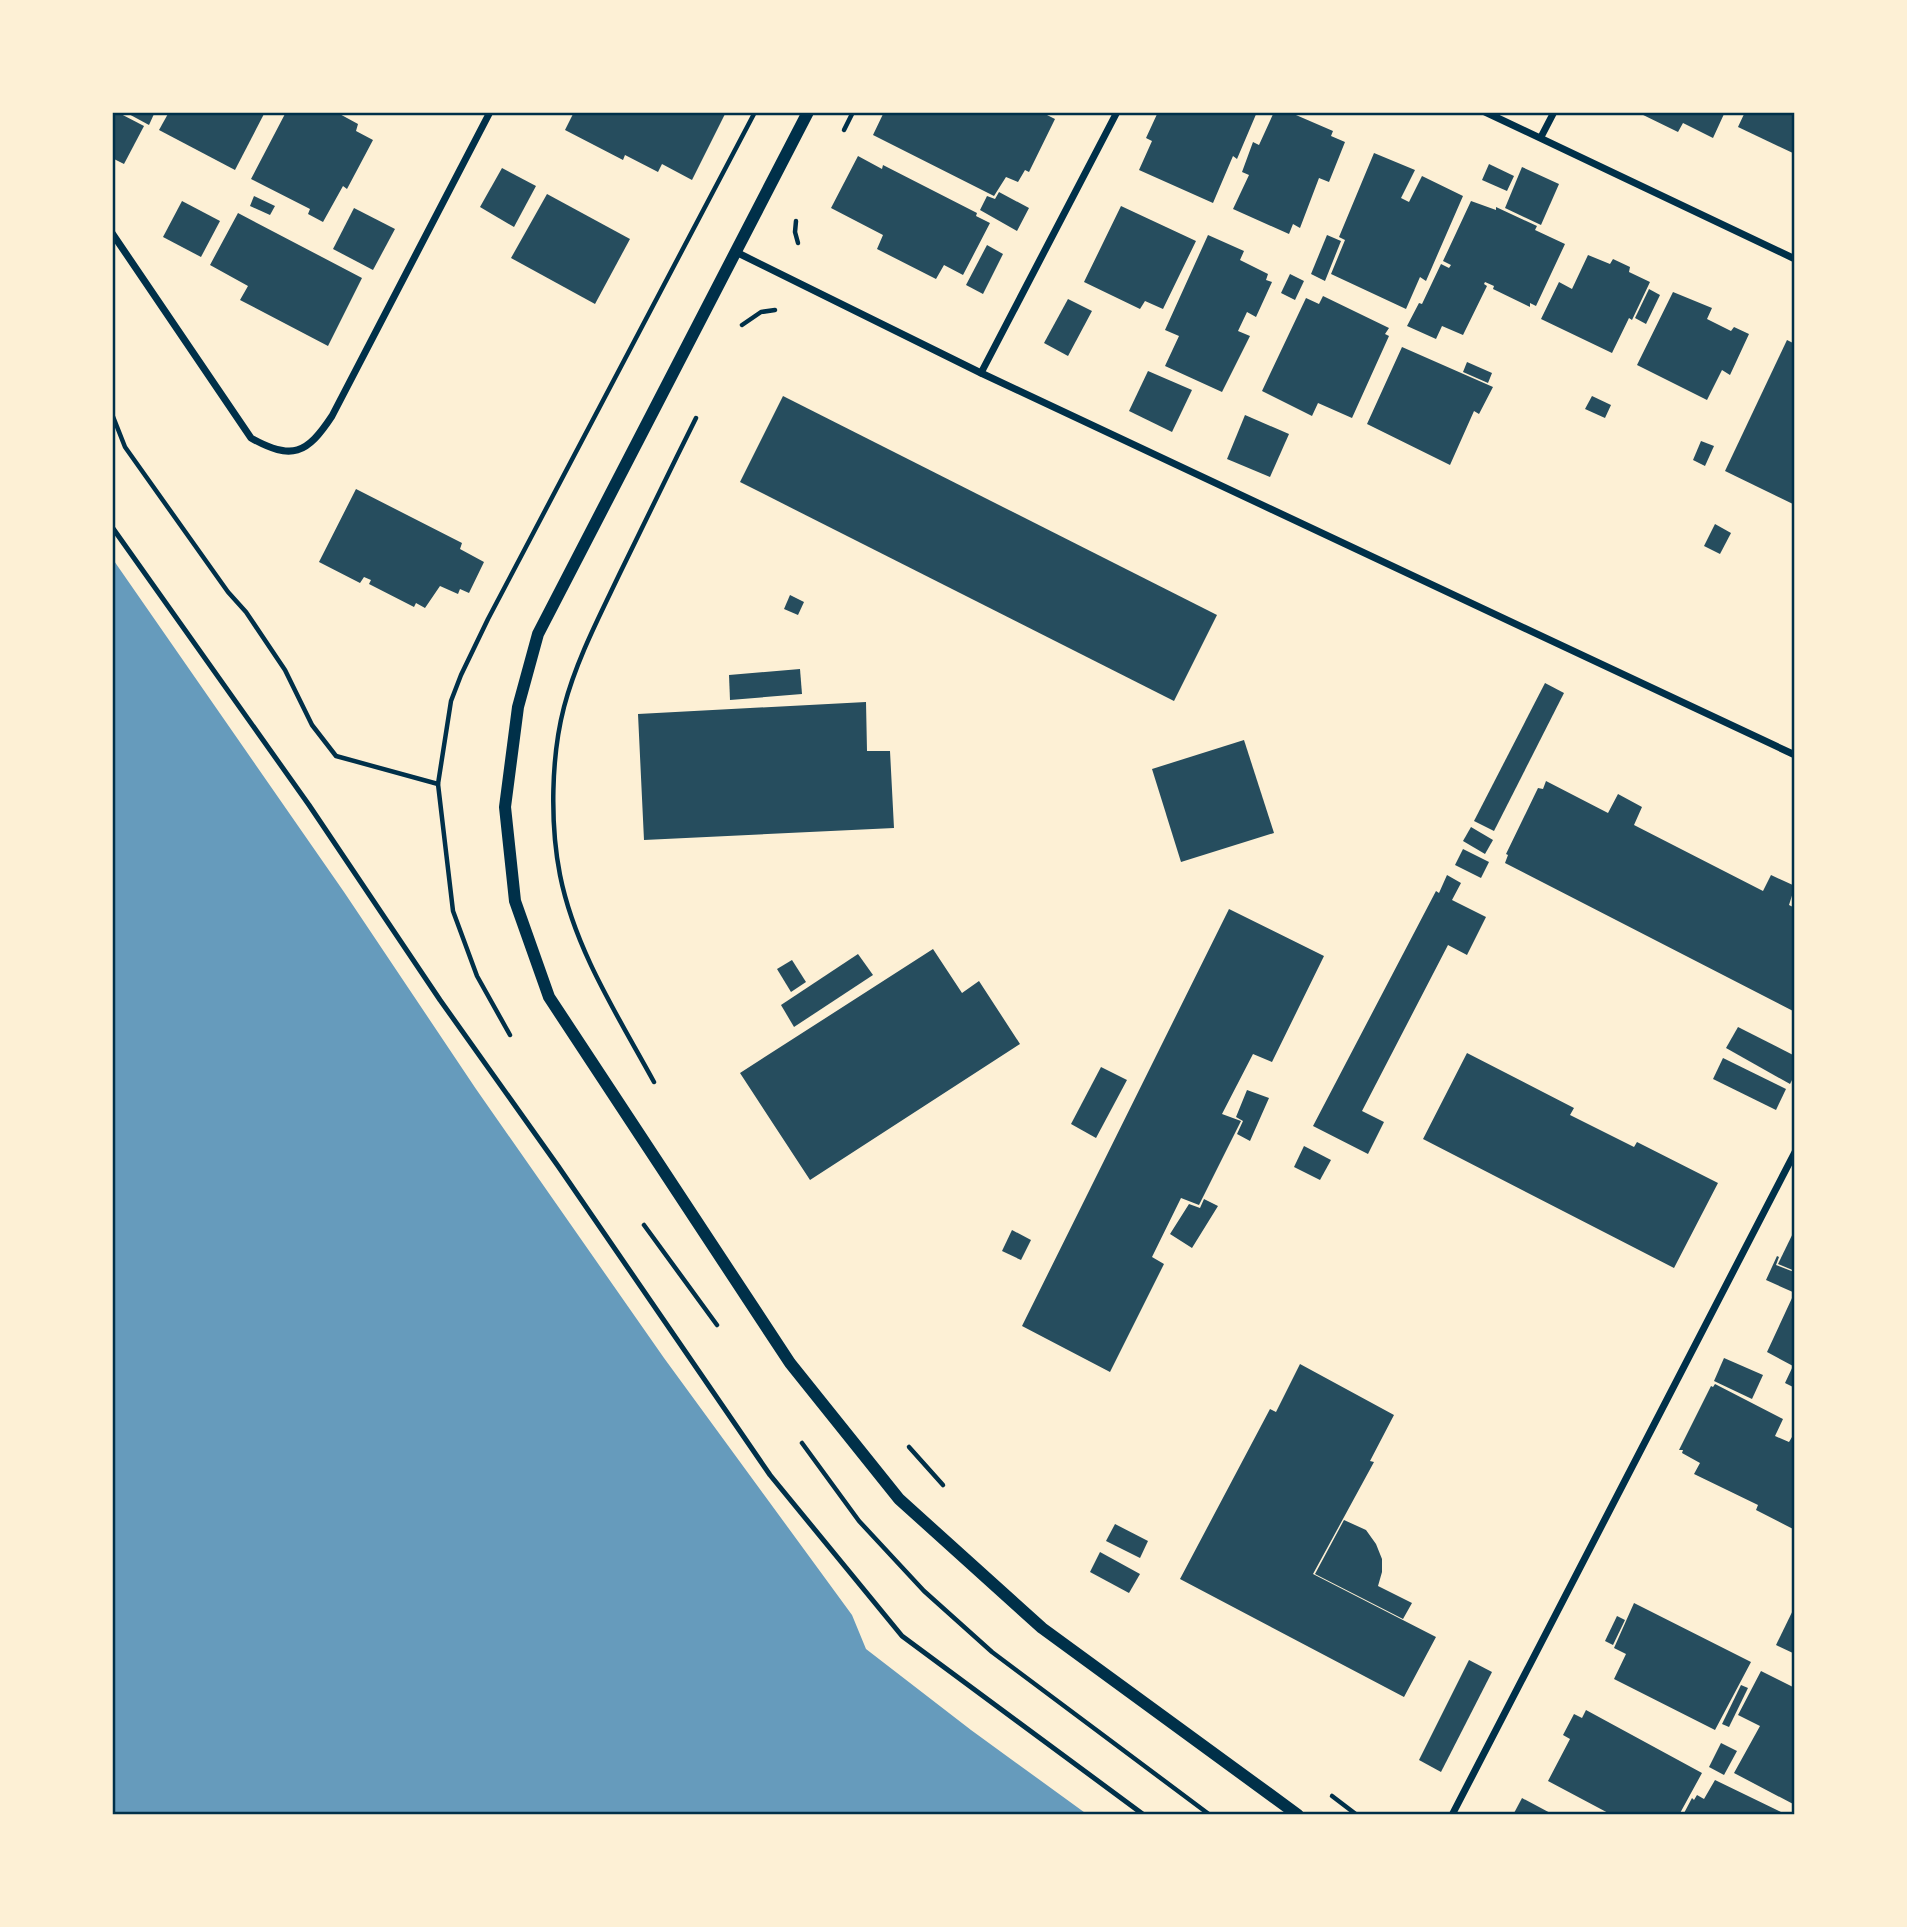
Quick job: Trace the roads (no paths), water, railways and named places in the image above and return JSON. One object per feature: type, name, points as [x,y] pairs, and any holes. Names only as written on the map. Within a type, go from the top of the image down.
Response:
[{"type":"street","points":[[112,233],[251,438],[280,452],[293,452],[306,447],[319,435],[332,416],[490,112]]},
{"type":"street","points":[[808,112],[538,634],[518,707],[505,807],[515,901],[549,997],[790,1363],[899,1499],[1042,1629],[1298,1815]]},
{"type":"street","points":[[981,373],[1118,112]]},
{"type":"street","points":[[1485,112],[1795,260]]},
{"type":"street","points":[[1541,137],[1554,112]]},
{"type":"street","points":[[736,252],[981,373],[1795,755]]},
{"type":"street","points":[[1452,1815],[1795,1152]]},
{"type":"lane","points":[[112,527],[309,805],[440,1000],[558,1166],[769,1475],[902,1636],[1144,1815]]},
{"type":"water","points":[[112,558],[664,1358],[852,1615],[866,1649],[1088,1815],[112,1815]]}]
